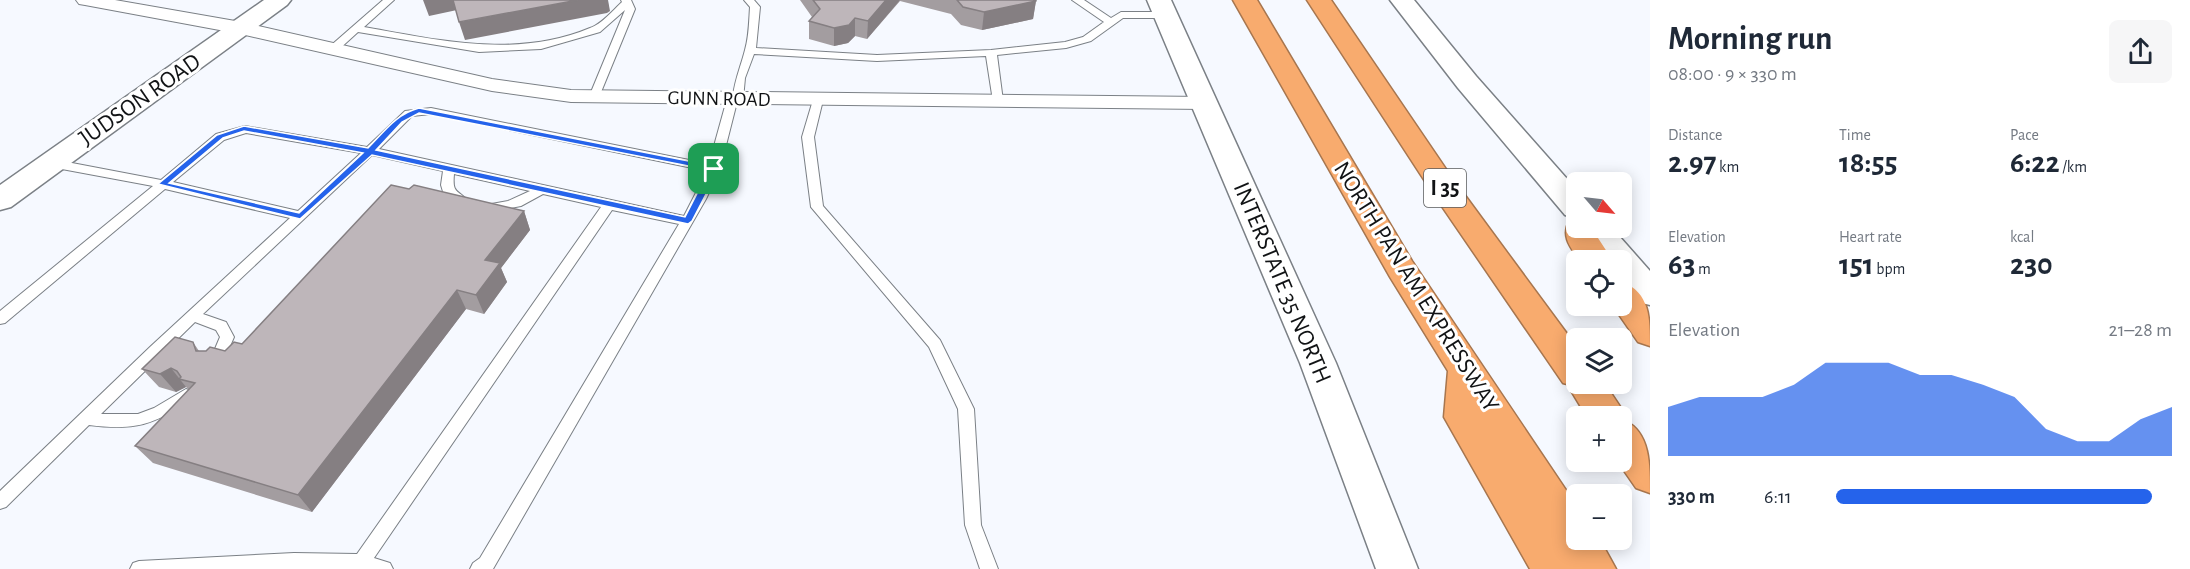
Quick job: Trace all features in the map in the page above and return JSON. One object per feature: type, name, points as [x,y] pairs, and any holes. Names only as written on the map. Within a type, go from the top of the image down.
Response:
[{"type":"highway","name":"NORTH PAN AM EXPRESSWAY","points":[[1245,0],[1401,269],[1595,569]]},
{"type":"highway","name":"I 35","points":[[1319,0],[1440,182],[1566,359]]},
{"type":"highway","points":[[1632,308],[1650,333]]},
{"type":"highway","points":[[1466,369],[1463,417],[1553,569]]},
{"type":"highway","points":[[1632,450],[1650,476]]},
{"type":"main road","name":"JUDSON ROAD","points":[[0,200],[279,0]]},
{"type":"main road","points":[[1402,0],[1467,82],[1566,196]]},
{"type":"main road","name":"INTERSTATE 35 NORTH","points":[[1163,8],[1318,363],[1397,569]]},
{"type":"main road","points":[[1602,238],[1650,293]]},
{"type":"street","name":"GUNN ROAD","points":[[86,0],[241,28],[525,91],[594,97],[1205,103]]},
{"type":"lane","points":[[332,50],[389,0]]},
{"type":"lane","points":[[479,569],[486,564],[688,221],[714,169],[754,32],[755,7],[749,0]]},
{"type":"lane","points":[[1077,0],[1111,22]]},
{"type":"lane","points":[[355,29],[479,49],[541,46],[596,30],[626,1],[630,9],[594,97]]},
{"type":"lane","points":[[750,51],[877,58],[991,53],[1066,45],[1087,39],[1121,15],[1163,8]]},
{"type":"lane","points":[[991,53],[998,101]]},
{"type":"lane","points":[[818,100],[808,137],[817,207],[935,344],[966,409],[973,525],[989,569]]},
{"type":"lane","points":[[0,501],[192,316],[370,152],[399,120],[409,113],[419,110],[714,169]]},
{"type":"lane","points":[[0,319],[220,137],[244,129],[370,152],[688,221]]},
{"type":"lane","points":[[51,163],[162,184],[300,216]]},
{"type":"lane","points":[[449,169],[447,185],[450,195],[465,202]]},
{"type":"lane","points":[[488,208],[507,207],[526,200],[541,190]]},
{"type":"lane","points":[[361,562],[609,205]]},
{"type":"lane","points":[[192,316],[221,326],[227,337],[216,363]]},
{"type":"lane","points":[[85,418],[120,423],[143,420],[159,414],[186,395]]},
{"type":"lane","points":[[138,569],[294,561],[361,562],[384,569]]},
{"type":"building","points":[[453,0],[578,0],[459,22]]},
{"type":"building","points":[[813,0],[886,0],[868,21],[855,18],[849,25],[834,28],[809,21],[820,9]]},
{"type":"building","points":[[957,0],[1036,1],[984,12],[963,7]]},
{"type":"building","points":[[391,185],[409,189],[414,185],[524,211],[485,260],[500,263],[476,295],[457,290],[298,495],[135,446],[195,383],[179,379],[181,377],[177,371],[171,368],[160,374],[142,369],[175,337],[193,342],[196,351],[206,351],[210,347],[225,351],[234,342],[242,344]]},
{"type":"route","points":[[714,169],[419,110],[399,120],[370,152],[244,129],[233,131],[220,137],[162,184],[300,216],[370,152],[688,221],[714,169]]}]
